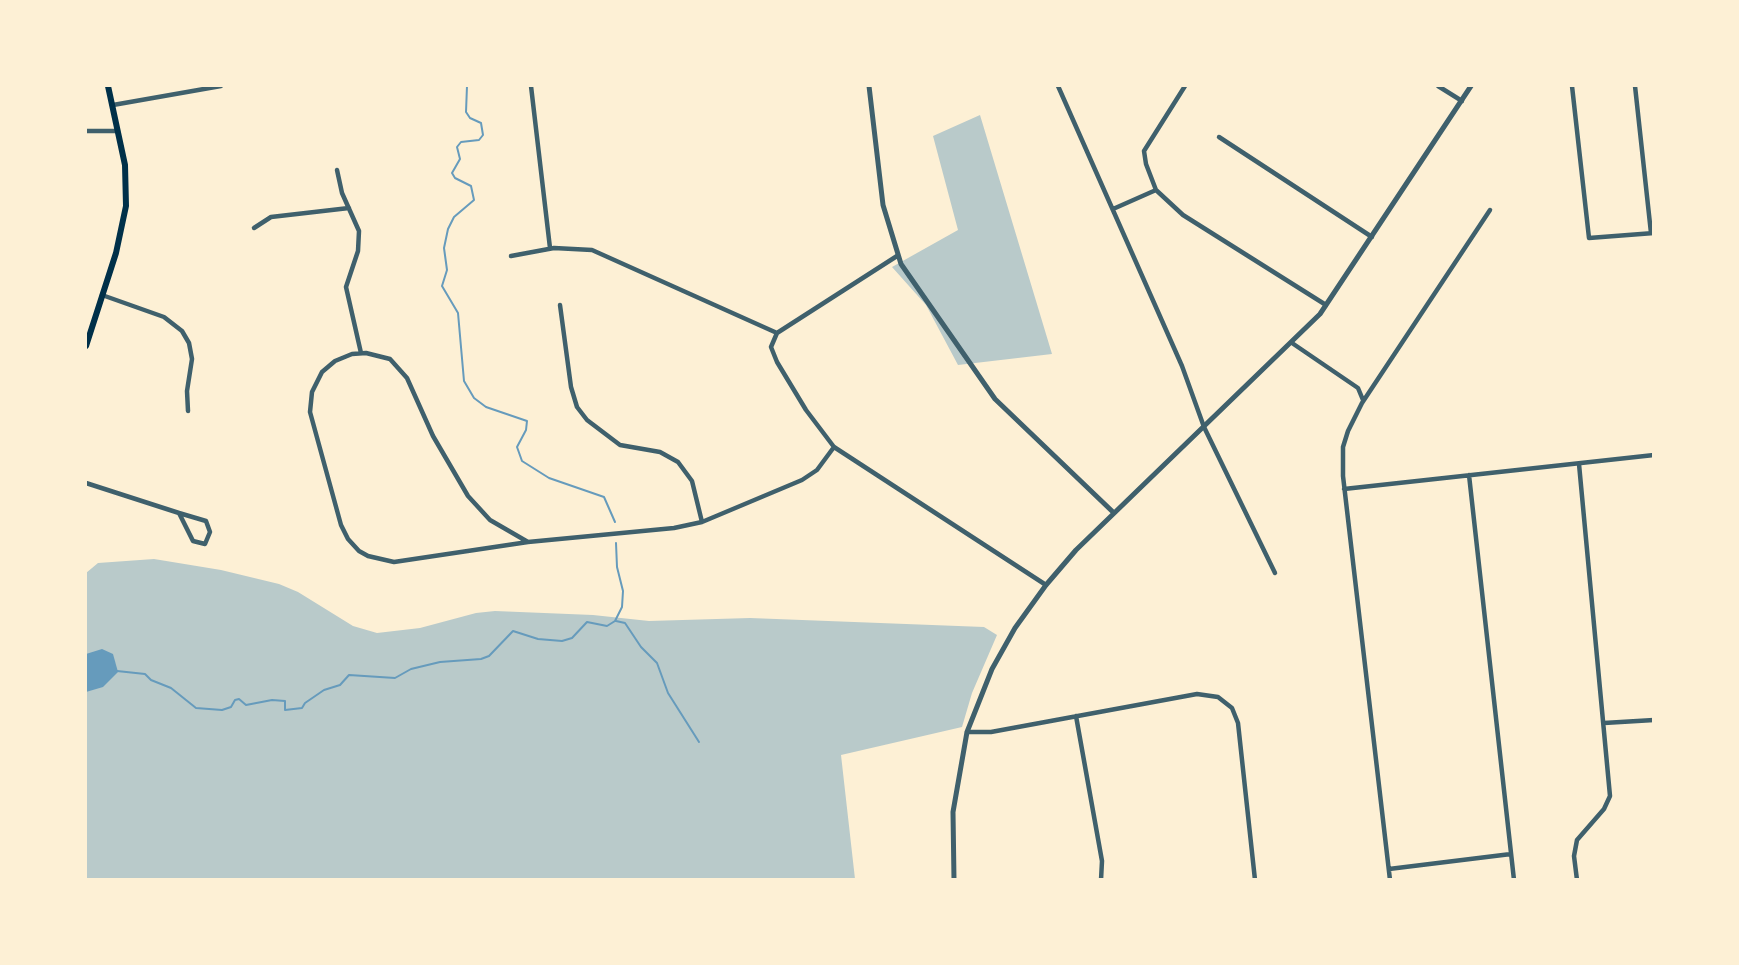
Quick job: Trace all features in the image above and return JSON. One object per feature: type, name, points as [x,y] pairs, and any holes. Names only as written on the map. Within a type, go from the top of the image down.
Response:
[{"type":"main road","points":[[86,346],[120,240],[126,206],[126,173],[108,86]]},
{"type":"street","points":[[113,105],[221,86]]},
{"type":"street","points":[[531,86],[550,248]]},
{"type":"street","points":[[868,86],[883,204],[897,256],[947,334],[995,399],[1114,513]]},
{"type":"street","points":[[1058,86],[1182,366],[1204,427],[1275,573]]},
{"type":"street","points":[[1185,86],[1144,151],[1146,165],[1156,190],[1183,215],[1326,305]]},
{"type":"street","points":[[1438,86],[1462,101]]},
{"type":"street","points":[[954,879],[953,812],[967,732],[1002,651],[1046,585],[1114,513],[1292,343],[1326,305],[1471,86]]},
{"type":"street","points":[[1572,86],[1589,238],[1652,233],[1635,86]]},
{"type":"street","points":[[86,131],[118,131]]},
{"type":"street","points":[[1219,137],[1372,237]]},
{"type":"street","points":[[337,170],[340,188],[358,227],[359,243],[346,292],[361,353]]},
{"type":"street","points":[[1113,209],[1156,190]]},
{"type":"street","points":[[254,228],[271,217],[349,208]]},
{"type":"street","points":[[1390,879],[1344,489],[1342,460],[1344,443],[1362,403],[1490,210]]},
{"type":"street","points":[[511,256],[550,248],[580,248],[596,251],[777,333]]},
{"type":"street","points":[[897,256],[777,333],[771,347],[777,362],[806,410],[834,447],[1046,585]]},
{"type":"street","points":[[102,295],[164,317],[182,331],[189,343],[192,358],[187,391],[188,411]]},
{"type":"street","points":[[560,305],[575,402],[583,416],[620,445],[660,452],[678,462],[692,482],[702,522]]},
{"type":"street","points":[[1292,343],[1358,388],[1363,397],[1362,403]]},
{"type":"street","points":[[528,542],[489,519],[468,496],[433,436],[403,372],[386,357],[361,353],[344,357],[329,365],[315,384],[310,401],[310,412],[337,512],[351,543],[368,556],[394,562],[528,542],[674,528],[702,522],[802,480],[817,470],[834,447]]},
{"type":"street","points":[[1344,489],[1653,455]]},
{"type":"street","points":[[1576,879],[1577,840],[1604,809],[1610,796],[1579,464]]},
{"type":"street","points":[[1469,476],[1514,879]]},
{"type":"street","points":[[86,483],[206,521],[210,532],[205,544],[193,541],[179,513]]},
{"type":"street","points":[[967,732],[991,732],[1197,694],[1218,697],[1232,708],[1238,723],[1255,879]]},
{"type":"street","points":[[1076,716],[1102,861],[1101,879]]},
{"type":"street","points":[[1604,723],[1653,720]]},
{"type":"street","points":[[1389,869],[1511,854]]},
{"type":"shaded area","points":[[980,115],[1052,354],[958,365],[926,305],[892,267],[958,230],[933,136]]},
{"type":"shaded area","points":[[154,559],[221,570],[279,584],[298,592],[353,626],[377,633],[420,628],[476,613],[495,611],[593,615],[649,621],[750,618],[984,627],[997,635],[972,693],[962,727],[841,755],[855,879],[86,880],[86,573],[98,563]]},
{"type":"water","points":[[102,649],[113,654],[118,672],[103,687],[86,692],[86,654]]},
{"type":"waterway","points":[[467,86],[466,112],[470,118],[481,123],[483,135],[479,140],[461,142],[457,147],[460,159],[452,173],[455,178],[471,186],[474,200],[454,217],[448,229],[444,248],[447,270],[442,286],[458,313],[464,381],[474,398],[486,407],[527,421],[526,430],[517,447],[522,461],[549,478],[604,497],[615,522]]},
{"type":"waterway","points":[[117,671],[145,674],[151,680],[171,688],[196,708],[222,710],[231,707],[235,700],[239,699],[246,705],[272,700],[285,701],[285,710],[302,708],[305,703],[324,690],[340,685],[349,675],[395,678],[411,669],[440,662],[481,659],[489,656],[513,631],[538,639],[562,641],[572,638],[587,622],[607,626],[615,621],[622,607],[623,591],[617,567],[616,543]]},
{"type":"waterway","points":[[616,621],[625,623],[641,647],[657,663],[668,693],[699,742]]}]
